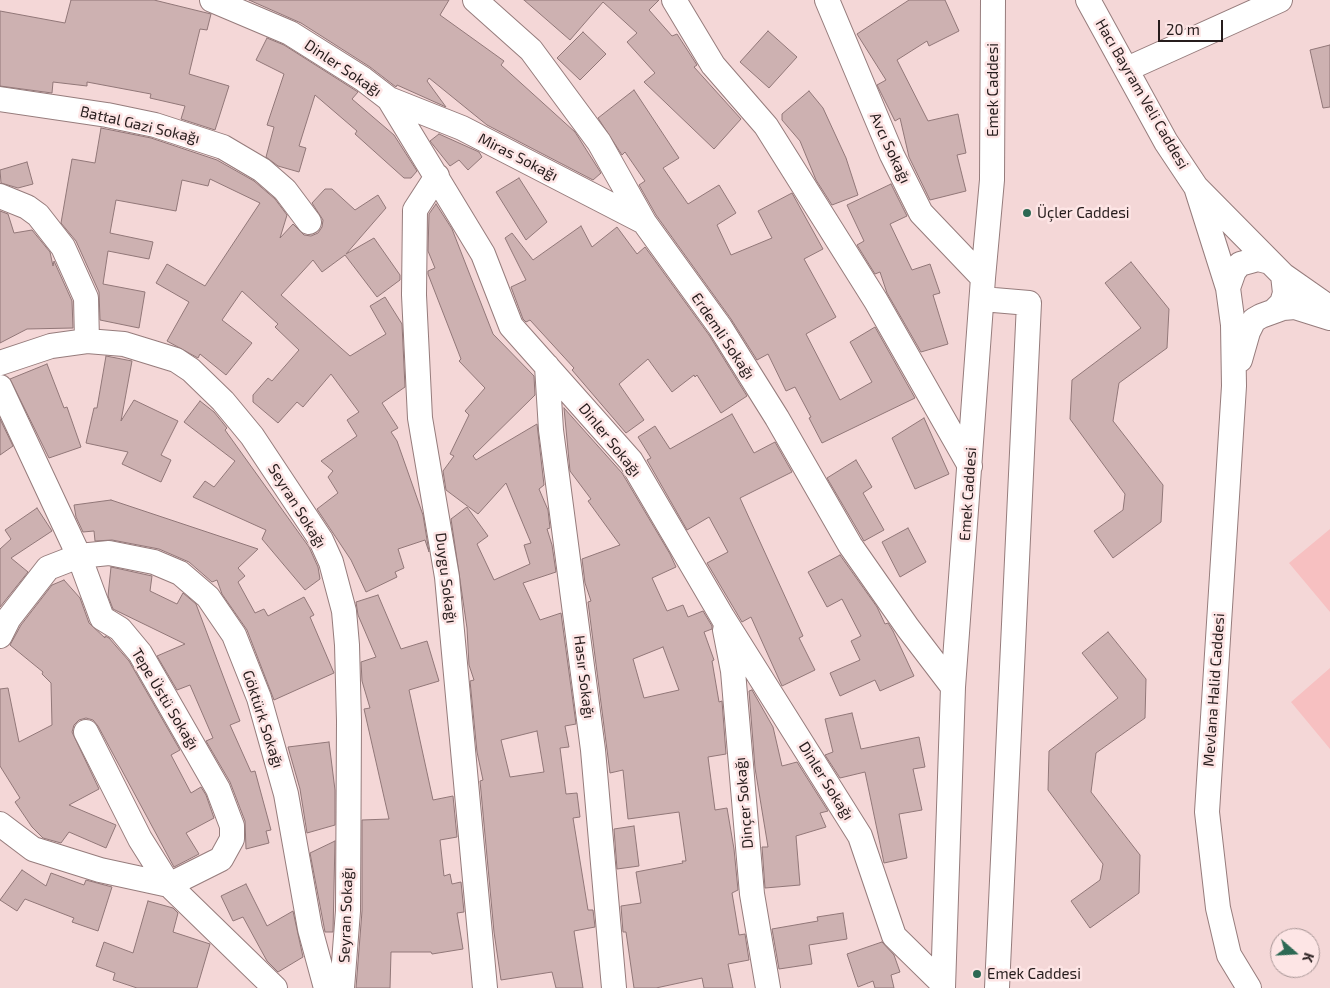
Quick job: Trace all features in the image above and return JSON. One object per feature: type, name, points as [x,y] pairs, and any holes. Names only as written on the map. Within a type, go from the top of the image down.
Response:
[{"type":"street","name":"Dinler Sokağı","points":[[212,0],[290,33],[363,79],[389,99],[483,254],[511,326],[631,461],[723,618],[860,836],[894,936],[943,986]]},
{"type":"street","name":"Erdemli Sokağı","points":[[475,0],[530,50],[599,142],[644,222],[720,327],[777,418],[850,545],[953,687]]},
{"type":"street","points":[[674,0],[713,65],[766,126],[876,301],[970,466]]},
{"type":"street","name":"Avcı Sokağı","points":[[827,0],[892,155],[921,213],[982,288]]},
{"type":"street","name":"Emek Caddesi","points":[[943,986],[953,687],[982,288],[992,180],[993,0]]},
{"type":"street","name":"Hacı Bayram Veli Caddesi","points":[[1088,0],[1128,69],[1166,142],[1196,188]]},
{"type":"street","points":[[1128,69],[1280,0]]},
{"type":"street","name":"Battal Gazi Sokağı","points":[[0,99],[107,115],[155,125],[215,144],[262,170],[285,190],[310,222]]},
{"type":"street","name":"Miras Sokağı","points":[[389,99],[462,128],[644,222]]},
{"type":"street","name":"Duygu Sokağı","points":[[437,176],[415,210],[414,295],[420,418],[447,577],[485,988]]},
{"type":"street","points":[[1196,188],[1277,269],[1285,293],[1282,303],[1268,313]]},
{"type":"street","points":[[1196,188],[1229,293],[1240,311],[1248,315],[1295,307],[1330,318]]},
{"type":"street","points":[[0,196],[20,204],[38,215],[63,247],[86,298],[87,341]]},
{"type":"street","points":[[1229,293],[1234,271],[1240,264],[1258,259],[1277,269],[1330,308]]},
{"type":"street","points":[[982,288],[1029,303],[997,988]]},
{"type":"street","name":"Mevlana Halid Caddesi","points":[[1229,293],[1234,386],[1207,812],[1218,908],[1229,955],[1249,988]]},
{"type":"street","name":"Mevlana Halid Caddesi","points":[[1234,386],[1244,344],[1254,320],[1268,313]]},
{"type":"street","name":"Seyran Sokağı","points":[[0,363],[51,346],[87,341],[124,344],[176,360],[190,370],[223,401],[252,436],[321,540],[331,562],[344,611],[349,712],[348,911],[342,988]]},
{"type":"street","name":"Hasır Sokağı","points":[[547,366],[551,430],[593,750],[614,988]]},
{"type":"street","name":"Tepe Üstü Sokağı","points":[[0,387],[79,556],[102,618],[120,629],[140,653],[218,789],[232,826],[232,839],[221,859],[169,885]]},
{"type":"street","name":"Göktürk Sokağı","points":[[0,636],[9,618],[48,568],[79,556],[109,553],[154,562],[180,574],[196,586],[224,617],[234,634],[259,698],[286,794],[310,929],[326,988]]},
{"type":"street","name":"Dinçer Sokağı","points":[[723,618],[732,671],[752,894],[768,988]]},
{"type":"street","points":[[86,732],[140,839],[169,885],[275,988]]},
{"type":"street","points":[[0,824],[34,849],[100,870],[169,885]]},
{"type":"shaded area","points":[[1330,529],[1330,612],[1289,563]]},
{"type":"shaded area","points":[[1330,668],[1330,749],[1291,702]]},
{"type":"building","points":[[71,0],[154,0],[211,14],[207,30],[200,29],[189,74],[229,86],[215,130],[181,119],[185,106],[150,98],[151,94],[87,82],[87,86],[53,82],[52,93],[0,86],[0,11],[65,23]]},
{"type":"building","points":[[249,0],[449,0],[440,15],[504,61],[501,65],[575,132],[601,173],[593,180],[487,125],[429,78],[427,81],[446,107],[397,85],[396,87],[370,67],[301,23]]},
{"type":"building","points":[[524,0],[659,0],[649,10],[672,36],[677,34],[697,65],[694,67],[741,119],[714,149],[644,82],[655,73],[627,42],[637,33],[603,2],[570,40]]},
{"type":"building","points":[[909,0],[945,0],[959,31],[929,46],[927,41],[897,60],[928,121],[958,114],[966,153],[957,155],[966,191],[930,200],[909,157],[900,118],[895,121],[877,85],[886,80],[857,34]]},
{"type":"building","points":[[768,31],[797,57],[769,88],[740,62]]},
{"type":"building","points":[[583,32],[606,54],[580,80],[557,58]]},
{"type":"building","points":[[267,38],[284,45],[358,92],[352,99],[394,135],[417,171],[411,178],[404,178],[355,134],[357,131],[315,95],[299,146],[306,148],[299,172],[278,166],[266,157],[274,127],[267,125],[284,74],[256,60]]},
{"type":"building","points":[[1330,45],[1330,107],[1323,108],[1310,50]]},
{"type":"building","points":[[634,90],[679,158],[663,168],[688,204],[719,185],[736,213],[717,225],[731,255],[772,238],[758,211],[792,193],[823,249],[804,259],[836,317],[806,334],[840,400],[872,382],[850,342],[875,327],[915,398],[822,443],[795,387],[786,391],[768,354],[757,360],[731,319],[656,215],[639,185],[645,181],[625,152],[622,155],[598,118]]},
{"type":"building","points":[[809,91],[823,108],[846,158],[858,195],[832,205],[816,180],[800,141],[782,120],[782,114]]},
{"type":"building","points":[[101,128],[151,138],[217,160],[254,181],[275,199],[287,215],[280,238],[293,224],[304,235],[311,236],[318,233],[322,227],[323,220],[312,203],[325,189],[332,189],[355,210],[378,195],[386,208],[346,254],[374,238],[400,275],[400,280],[377,297],[345,255],[322,272],[313,260],[281,295],[350,356],[386,334],[370,306],[385,297],[402,324],[405,387],[382,403],[398,428],[391,432],[397,441],[423,515],[429,552],[425,540],[398,549],[404,568],[395,572],[397,577],[366,592],[351,560],[317,509],[338,493],[328,477],[333,471],[321,461],[357,436],[347,420],[359,412],[331,374],[303,407],[297,402],[278,423],[253,402],[253,395],[268,378],[272,381],[299,350],[275,327],[278,324],[242,291],[222,320],[252,343],[226,375],[200,354],[198,358],[167,341],[189,302],[156,283],[167,264],[205,286],[260,203],[210,179],[208,186],[182,180],[176,211],[116,200],[110,233],[153,242],[149,259],[108,251],[103,284],[145,292],[139,328],[100,320],[99,292],[76,241],[61,223],[72,159],[95,163]]},
{"type":"building","points":[[439,134],[479,152],[482,157],[468,170],[459,160],[450,166],[430,141]]},
{"type":"building","points":[[27,162],[33,184],[18,188],[1,183],[0,170]]},
{"type":"building","points":[[519,178],[547,222],[526,240],[496,192]]},
{"type":"building","points":[[891,184],[907,216],[890,224],[912,270],[930,264],[940,293],[933,295],[948,344],[921,352],[887,293],[880,272],[875,274],[857,245],[864,241],[847,205]]},
{"type":"building","points":[[436,204],[452,229],[493,334],[534,376],[535,395],[473,456],[476,460],[537,424],[544,485],[539,489],[548,510],[550,528],[547,529],[552,545],[556,572],[523,583],[540,620],[561,613],[576,724],[565,726],[569,747],[560,748],[566,794],[577,793],[580,817],[573,818],[588,910],[593,910],[595,927],[574,931],[583,988],[556,988],[552,972],[501,980],[494,932],[480,781],[483,780],[477,752],[470,681],[474,680],[469,665],[467,628],[451,519],[467,507],[488,536],[477,544],[494,580],[530,564],[524,545],[531,543],[506,483],[478,514],[446,490],[443,471],[454,456],[450,454],[469,415],[465,411],[485,388],[459,361],[461,359],[428,274],[428,271],[435,268],[428,251],[429,214]],"holes":[[[537,731],[544,772],[510,777],[501,740]]]},
{"type":"building","points":[[0,211],[8,214],[14,233],[32,230],[50,252],[53,266],[54,261],[72,301],[73,328],[27,329],[0,343]]},
{"type":"building","points":[[581,226],[592,247],[617,227],[637,254],[645,247],[709,335],[747,396],[721,413],[697,375],[695,377],[694,375],[672,392],[648,359],[619,384],[644,420],[626,433],[572,370],[574,368],[530,320],[526,322],[523,319],[511,287],[526,280],[505,238],[512,233],[533,260]]},
{"type":"building","points":[[1131,262],[1169,309],[1167,348],[1119,383],[1113,421],[1163,485],[1161,522],[1113,558],[1094,531],[1123,510],[1125,494],[1070,419],[1072,380],[1141,328],[1105,283]]},
{"type":"building","points":[[106,356],[132,361],[121,421],[134,400],[178,421],[161,455],[171,460],[161,482],[122,464],[128,452],[86,443],[94,408],[97,408]]},
{"type":"building","points":[[47,364],[64,408],[67,407],[81,447],[49,458],[10,379]]},
{"type":"building","points":[[200,401],[214,412],[227,428],[225,430],[309,547],[318,567],[320,579],[305,590],[262,539],[266,530],[193,497],[205,481],[214,487],[235,461],[184,422]]},
{"type":"building","points":[[564,408],[622,473],[670,554],[676,567],[652,578],[667,611],[683,605],[688,617],[703,611],[712,626],[712,629],[704,632],[714,660],[712,661],[719,702],[722,701],[726,754],[708,757],[715,810],[727,808],[738,890],[732,893],[739,935],[745,934],[749,960],[728,964],[733,988],[704,988],[702,978],[656,988],[634,988],[626,932],[623,932],[621,906],[641,903],[636,872],[686,861],[679,812],[628,819],[623,770],[610,773],[588,602],[591,601],[585,583],[582,559],[620,545],[588,501],[591,499],[570,471]],"holes":[[[663,647],[679,690],[644,698],[633,659]]]},
{"type":"building","points":[[732,414],[754,453],[775,442],[792,472],[740,498],[803,636],[799,638],[815,670],[782,686],[751,617],[742,622],[707,563],[728,552],[709,517],[687,530],[647,460],[651,458],[638,437],[655,426],[670,449]]},
{"type":"building","points":[[924,418],[949,474],[915,489],[892,438]]},
{"type":"building","points":[[0,419],[13,446],[0,455]]},
{"type":"building","points":[[856,460],[872,487],[863,493],[884,530],[864,541],[827,478]]},
{"type":"building","points":[[111,500],[258,549],[238,568],[245,576],[238,582],[255,613],[264,609],[268,616],[304,597],[314,615],[310,617],[334,673],[274,700],[247,630],[222,594],[217,580],[212,582],[189,562],[159,549],[112,540],[95,541],[94,531],[83,532],[76,517],[74,505]]},
{"type":"building","points":[[37,508],[52,531],[11,558],[28,572],[0,607],[0,549],[11,539],[5,530]]},
{"type":"building","points":[[908,528],[926,562],[900,577],[882,542]]},
{"type":"building","points":[[840,555],[877,607],[885,624],[888,623],[893,631],[914,676],[880,691],[875,680],[840,696],[830,673],[860,660],[851,641],[861,636],[842,599],[827,607],[808,572]]},
{"type":"building","points":[[111,567],[152,576],[150,591],[177,604],[183,593],[196,604],[240,721],[230,725],[251,772],[255,771],[271,830],[266,831],[269,843],[246,849],[245,821],[230,782],[206,741],[213,738],[190,685],[177,690],[157,656],[185,644],[113,609],[108,596]]},
{"type":"building","points":[[64,580],[80,598],[89,623],[105,638],[105,636],[109,638],[129,661],[180,750],[171,755],[191,793],[201,787],[206,795],[214,818],[186,833],[199,854],[174,867],[93,720],[86,718],[79,720],[74,725],[72,732],[99,789],[69,805],[116,825],[106,848],[69,832],[61,843],[43,838],[32,827],[15,802],[20,798],[0,766],[0,689],[8,688],[19,742],[52,725],[51,683],[42,674],[43,672],[10,645],[21,625],[52,585]]},
{"type":"building","points":[[378,595],[401,649],[427,641],[439,681],[409,690],[433,800],[453,796],[457,837],[440,840],[444,876],[450,874],[452,884],[461,882],[464,912],[457,913],[463,949],[432,954],[431,952],[391,952],[390,988],[356,988],[362,911],[362,820],[389,819],[364,709],[370,708],[362,681],[361,662],[376,657],[358,615],[356,602]]},
{"type":"building","points":[[1108,632],[1146,679],[1145,718],[1096,753],[1091,792],[1140,855],[1139,893],[1090,928],[1071,901],[1100,880],[1103,864],[1048,790],[1049,751],[1118,698],[1082,653]]},
{"type":"building","points":[[752,690],[773,727],[782,766],[797,762],[828,811],[820,813],[826,827],[796,836],[800,885],[765,888],[762,847],[768,847],[755,768],[749,691]]},
{"type":"building","points":[[852,713],[861,749],[919,737],[925,767],[913,769],[922,810],[899,814],[907,858],[884,863],[865,772],[840,778],[825,755],[833,752],[825,719]]},
{"type":"building","points":[[329,742],[335,790],[335,825],[307,833],[300,789],[288,747]]},
{"type":"building","points":[[634,826],[639,866],[617,869],[614,829]]},
{"type":"building","points":[[335,841],[333,932],[325,932],[310,853]]},
{"type":"building","points":[[22,870],[46,886],[51,873],[84,885],[86,880],[112,887],[98,931],[72,922],[74,918],[25,899],[17,911],[0,900]]},
{"type":"building","points":[[246,884],[267,926],[293,911],[303,957],[278,972],[267,961],[243,917],[233,921],[221,896]]},
{"type":"building","points":[[148,901],[173,908],[178,913],[173,932],[210,944],[197,988],[137,988],[113,980],[115,973],[96,966],[104,942],[133,953]]},
{"type":"building","points":[[843,913],[847,939],[809,945],[812,964],[779,969],[772,929],[818,921],[817,917]]},
{"type":"building","points":[[882,942],[894,955],[900,972],[891,975],[894,988],[875,988],[873,981],[858,987],[847,954]]},
{"type":"place","name":"Üçler Caddesi","points":[[1027,213]]},
{"type":"place","name":"Emek Caddesi","points":[[977,974]]}]
